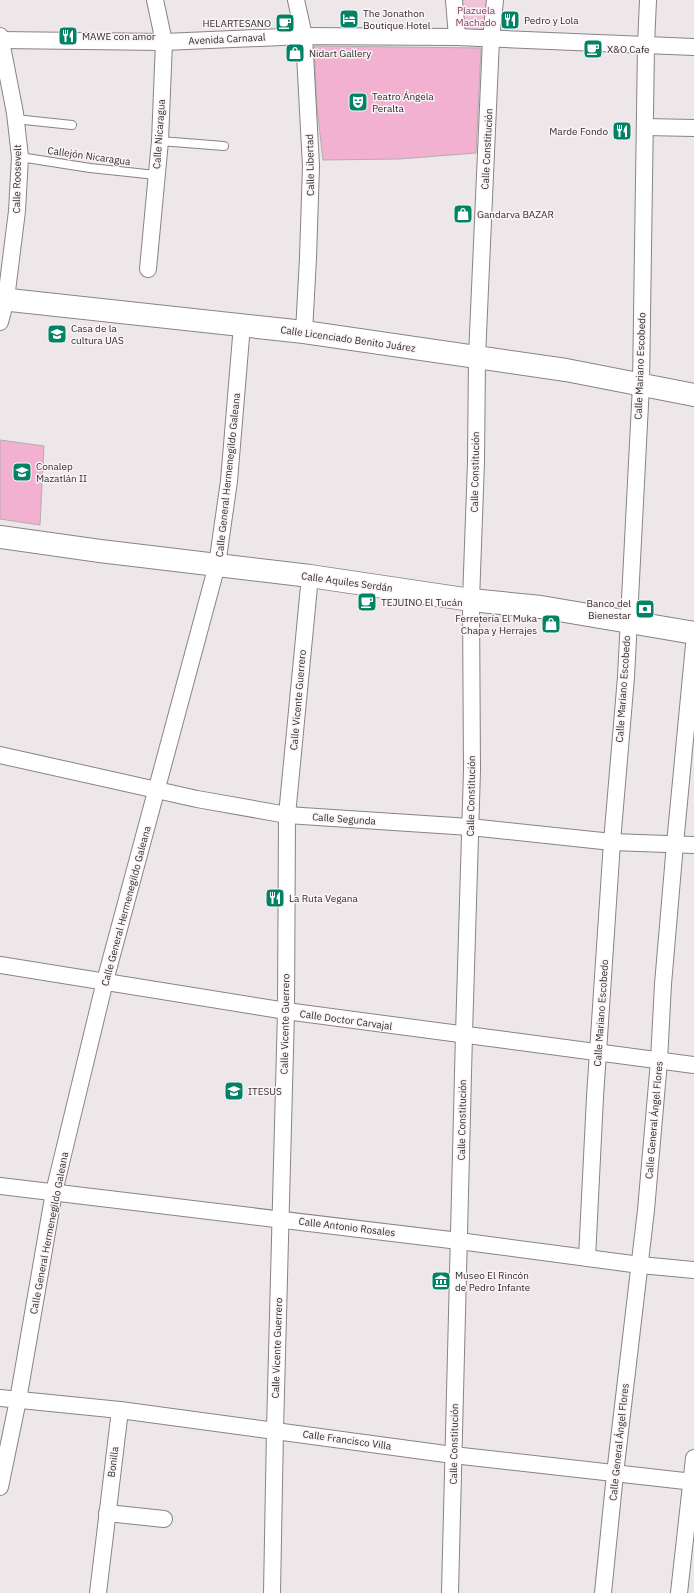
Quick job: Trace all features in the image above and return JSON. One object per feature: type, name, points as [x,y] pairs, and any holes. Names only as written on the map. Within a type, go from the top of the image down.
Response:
[{"type":"street","name":"Calle Nicaragua","points":[[148,269],[160,141],[164,42],[155,0]]},
{"type":"street","name":"Calle Libertad","points":[[296,0],[304,36],[311,193],[304,332]]},
{"type":"street","points":[[454,0],[457,37]]},
{"type":"street","points":[[484,0],[487,38]]},
{"type":"street","name":"Calle Constitución","points":[[450,1593],[472,770],[471,600],[477,358],[487,38],[495,0]]},
{"type":"street","name":"Calle Mariano Escobedo","points":[[587,1258],[598,1052],[612,842],[626,677],[627,622],[641,385],[648,0]]},
{"type":"street","name":"Calle Roosevelt","points":[[0,36],[15,118],[20,157],[17,211],[0,322]]},
{"type":"street","name":"Avenida Carnaval","points":[[0,40],[164,42],[304,36],[457,37],[694,47]]},
{"type":"street","points":[[645,127],[694,128]]},
{"type":"street","name":"Calle Licenciado Benito Juárez","points":[[3,299],[304,332],[566,370],[694,395]]},
{"type":"street","name":"Calle General Hermenegildo Galeana","points":[[0,1487],[18,1400],[54,1192],[105,981],[217,565],[229,481],[242,325]]},
{"type":"street","name":"Calle Aquiles Serdán","points":[[0,537],[310,576],[471,600],[541,607],[694,633]]},
{"type":"street","name":"Calle Vicente Guerrero","points":[[272,1593],[274,1430],[286,1011],[287,815],[310,576]]},
{"type":"street","name":"Calle General Ángel Flores","points":[[603,1593],[615,1474],[640,1265],[659,1061],[675,844],[694,645]]},
{"type":"street","name":"Calle Segunda","points":[[0,755],[205,801],[287,815],[470,827],[612,842],[694,845]]},
{"type":"street","name":"Calle Doctor Carvajal","points":[[0,965],[286,1011],[694,1065]]},
{"type":"street","name":"Calle Antonio Rosales","points":[[0,1186],[459,1241],[640,1265],[694,1270]]},
{"type":"street","name":"Calle Francisco Villa","points":[[0,1398],[120,1410],[453,1455],[692,1482]]},
{"type":"street","name":"Bonilla","points":[[98,1593],[120,1410]]},
{"type":"street","points":[[679,1593],[694,1458]]},
{"type":"street","points":[[107,1513],[164,1519]]},
{"type":"lane","points":[[15,118],[72,125]]},
{"type":"lane","points":[[160,141],[224,146]]},
{"type":"lane","name":"Callejón Nicaragua","points":[[20,157],[90,168],[156,175]]},
{"type":"green space","name":"Plazuela Machado","points":[[450,0],[492,0],[490,32],[454,29]]},
{"type":"building","points":[[314,46],[481,48],[476,153],[399,159],[323,160],[317,108]]},
{"type":"building","name":"Conalep Mazatlán II","points":[[0,440],[44,446],[40,525],[0,519]]},
{"type":"place","name":"The Jonathon Boutique Hotel","points":[[349,19]]},
{"type":"place","name":"Pedro y Lola","points":[[510,20]]},
{"type":"place","name":"HELARTESANO","points":[[285,23]]},
{"type":"place","name":"MAWE con amor","points":[[68,36]]},
{"type":"place","name":"X&O Cafe","points":[[593,49]]},
{"type":"place","name":"Nidart Gallery","points":[[295,53]]},
{"type":"place","name":"Teatro Ángela Peralta","points":[[358,102]]},
{"type":"place","name":"Marde Fondo","points":[[622,131]]},
{"type":"place","name":"Gandarva BAZAR","points":[[463,214]]},
{"type":"place","name":"Casa de la cultura UAS","points":[[57,334]]},
{"type":"place","name":"Conalep Mazatlán II","points":[[22,472]]},
{"type":"place","name":"TEJUINO El Tucán","points":[[367,602]]},
{"type":"place","name":"Banco del Bienestar","points":[[645,609]]},
{"type":"place","name":"Ferretería El Muka Chapa y Herrajes","points":[[551,624]]},
{"type":"place","name":"La Ruta Vegana","points":[[275,898]]},
{"type":"place","name":"ITESUS","points":[[234,1091]]},
{"type":"place","name":"Museo El Rincón de Pedro Infante","points":[[441,1281]]}]
